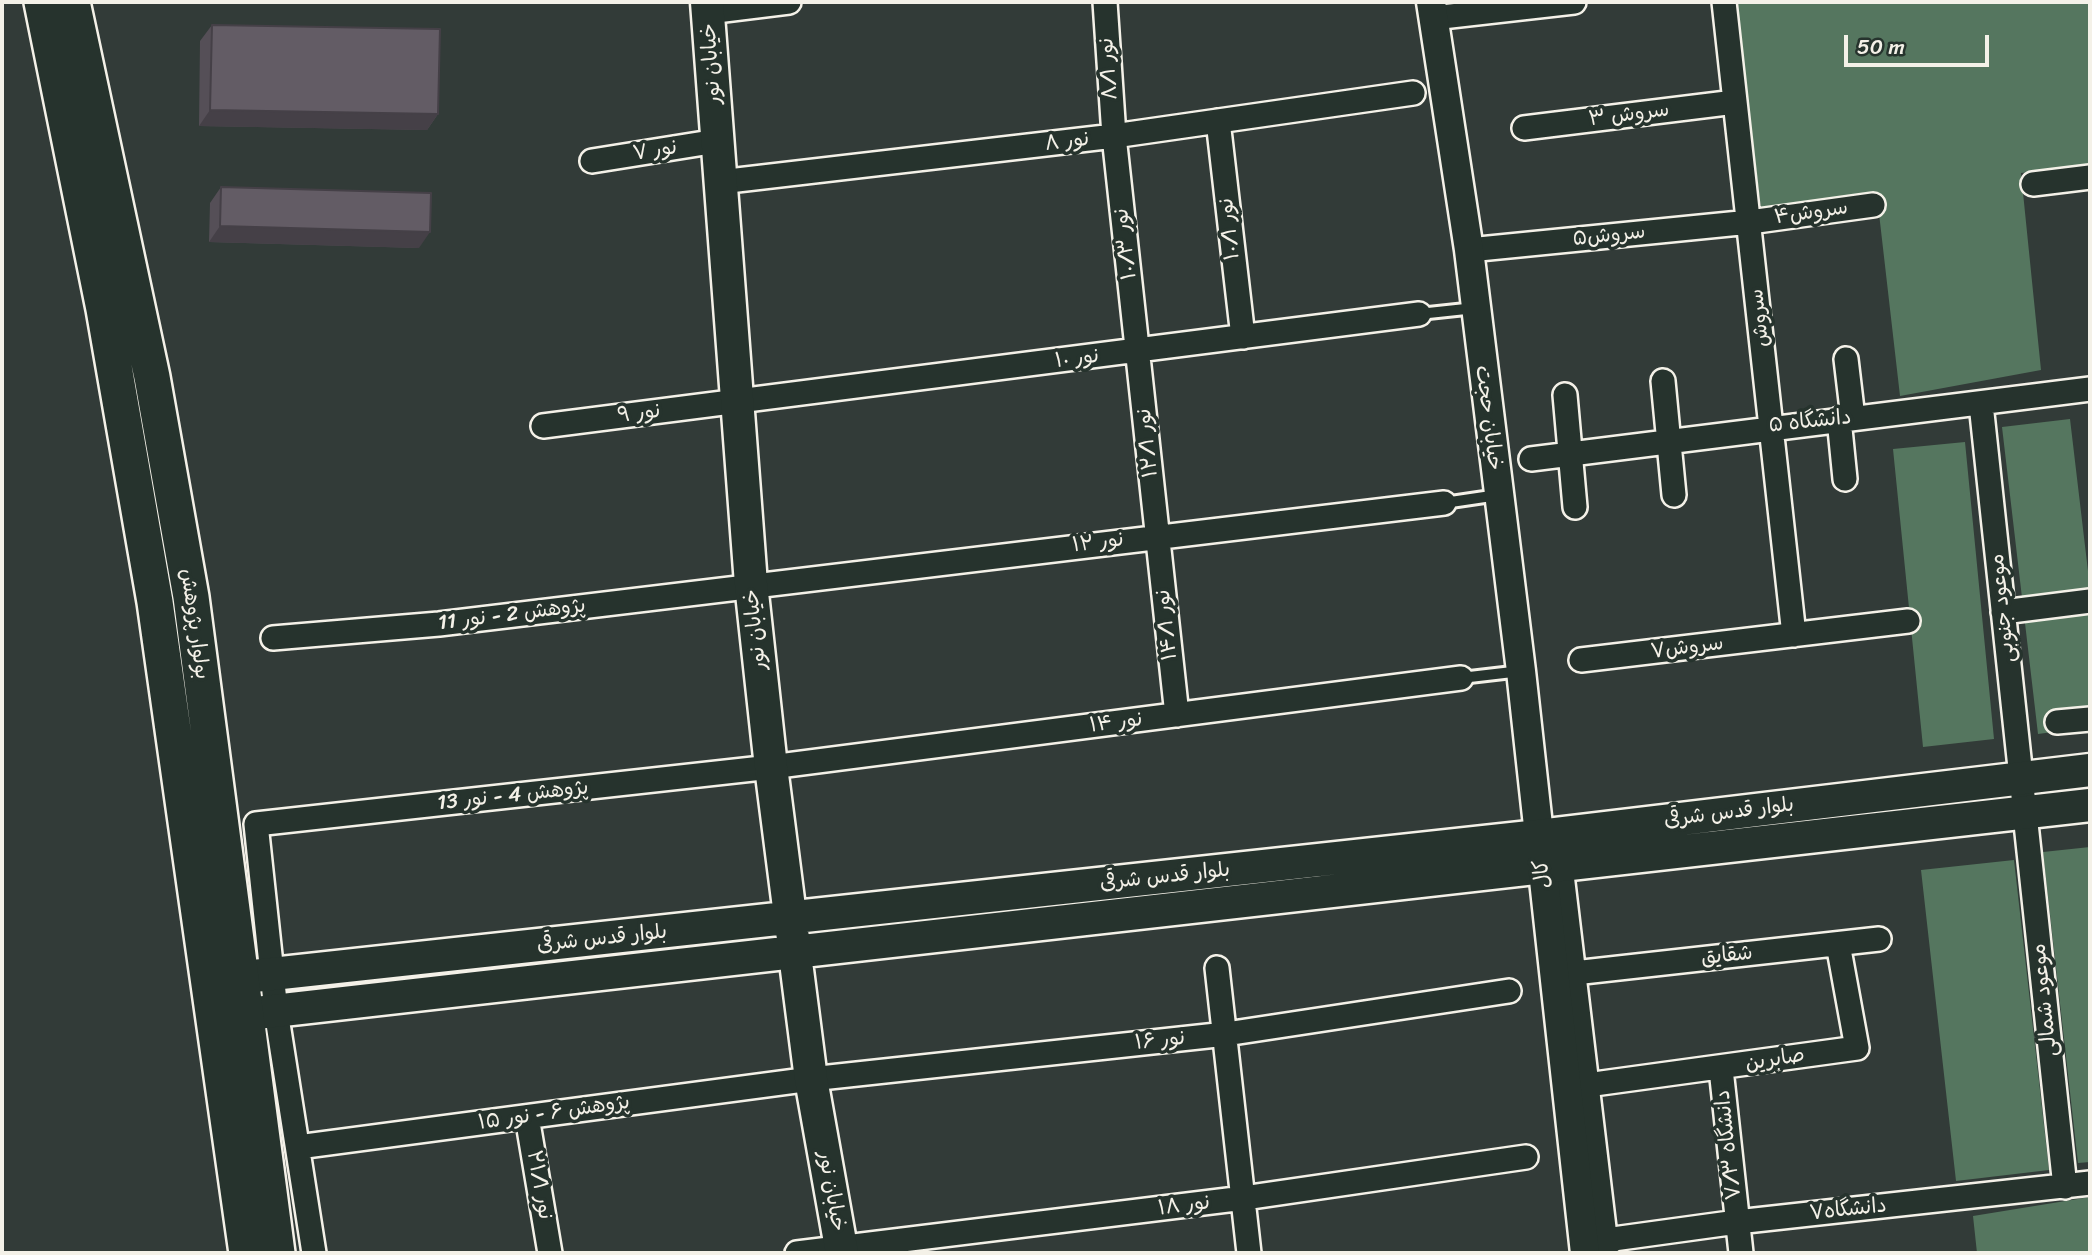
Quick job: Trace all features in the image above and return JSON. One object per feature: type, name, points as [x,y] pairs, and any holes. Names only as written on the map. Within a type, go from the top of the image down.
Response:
[{"type":"main road","name":"بولوار پژوهش","points":[[42,2],[104,309],[155,602],[240,977]]},
{"type":"main road","name":"بولوار پژوهش","points":[[72,2],[152,377],[191,597],[277,1253]]},
{"type":"main road","name":"خیابان نور","points":[[707,7],[751,584],[810,1079],[842,1251]]},
{"type":"main road","name":"بلوار قدس شرقی","points":[[240,977],[1539,836],[2090,770]]},
{"type":"main road","name":"بلوار قدس شرقی","points":[[245,1014],[2090,806]]},
{"type":"main road","name":"بولوار پژوهش","points":[[245,1014],[247,1253]]},
{"type":"street","points":[[707,7],[789,2]]},
{"type":"street","name":"نور ۸/۱","points":[[1105,2],[1114,136]]},
{"type":"street","points":[[1432,10],[1574,2]]},
{"type":"street","name":"سروش","points":[[1724,2],[1794,635]]},
{"type":"street","name":"خیابان حجت","points":[[1432,10],[1429,90],[1469,250],[1539,836]]},
{"type":"street","name":"نور ۸","points":[[720,182],[1114,136],[1429,90]]},
{"type":"street","name":"سروش ۳","points":[[1524,128],[1735,102]]},
{"type":"street","name":"نور ۱۰/۱","points":[[1218,121],[1243,337]]},
{"type":"street","name":"نور ۱۰/۳","points":[[1114,136],[1138,351]]},
{"type":"street","name":"نور ۷","points":[[592,161],[717,141]]},
{"type":"street","points":[[2033,184],[2090,177]]},
{"type":"street","name":"سروش۴","points":[[1749,222],[1873,205]]},
{"type":"street","name":"سروش۵","points":[[1469,250],[1749,222]]},
{"type":"street","name":"نور ۱۰","points":[[736,402],[1419,314]]},
{"type":"street","name":"نور ۱۲/۱","points":[[1138,351],[1158,536]]},
{"type":"street","points":[[1845,479],[1846,359]]},
{"type":"street","points":[[1663,381],[1674,495]]},
{"type":"street","name":"دانشگاه ۵","points":[[1531,459],[1772,426],[1981,404],[2090,388]]},
{"type":"street","points":[[1565,395],[1575,507]]},
{"type":"street","name":"نور ۹","points":[[542,426],[736,402]]},
{"type":"street","name":"موعود جنوبی","points":[[1981,404],[2026,813]]},
{"type":"street","name":"نور ۱۲","points":[[751,584],[1444,503]]},
{"type":"street","name":"نور ۱۴/۱","points":[[1158,536],[1177,715]]},
{"type":"street","name":"پژوهش 2 - نور 11","points":[[273,638],[439,624],[751,584]]},
{"type":"street","points":[[2003,612],[2090,601]]},
{"type":"street","name":"سروش۷","points":[[1581,660],[1908,621]]},
{"type":"street","name":"نور ۱۴","points":[[771,767],[1461,678]]},
{"type":"street","points":[[2057,722],[2090,719]]},
{"type":"street","name":"پژوهش 4 - نور 13","points":[[240,977],[256,824],[771,767]]},
{"type":"street","name":"موعود شمالی","points":[[2026,813],[2065,1186]]},
{"type":"street","name":"کال","points":[[1539,836],[1552,867],[1574,974],[1587,1085],[1599,1249]]},
{"type":"street","name":"کال","points":[[1552,867],[1599,1249]]},
{"type":"street","name":"شقایق","points":[[1574,974],[1879,939]]},
{"type":"street","name":"صابرین","points":[[1587,1085],[1721,1069],[1857,1048],[1838,944]]},
{"type":"street","points":[[1217,968],[1249,1253]]},
{"type":"street","points":[[240,977],[245,1014],[298,1147],[314,1253]]},
{"type":"street","name":"نور ۱۶","points":[[810,1079],[1226,1034],[1509,991]]},
{"type":"street","name":"دانشگاه ۷/۳","points":[[1721,1069],[1741,1253]]},
{"type":"street","name":"پژوهش ۶ - نور ۱۵","points":[[298,1147],[810,1079]]},
{"type":"street","name":"نور ۲۱/۱","points":[[527,1117],[550,1253]]},
{"type":"street","name":"نور ۱۸","points":[[797,1253],[842,1251],[1244,1198],[1527,1157]]},
{"type":"street","name":"دانشگاه۷","points":[[1599,1249],[1737,1222],[2090,1183]]},
{"type":"lane","points":[[1419,314],[1475,309]]},
{"type":"lane","points":[[1444,503],[1498,495]]},
{"type":"lane","points":[[1461,678],[1521,671]]},
{"type":"green space","points":[[1736,2],[2090,2],[2090,166],[2021,173],[2041,370],[1900,396],[1877,196],[1761,210]]},
{"type":"green space","points":[[2070,419],[2090,588],[2090,727],[2038,734],[2002,427]]},
{"type":"green space","points":[[1965,442],[1994,739],[1923,747],[1893,449]]},
{"type":"green space","points":[[2090,847],[2090,1162],[2078,1163],[2043,852]]},
{"type":"green space","points":[[2014,860],[2049,1170],[1956,1181],[1921,870]]},
{"type":"green space","points":[[753,936],[754,942],[281,999],[280,986]]},
{"type":"green space","points":[[2090,1197],[2090,1253],[1977,1253],[1973,1216]]},
{"type":"building","points":[[212,25],[440,29],[438,114],[210,110]]},
{"type":"building","points":[[221,187],[431,193],[430,232],[220,226]]}]
